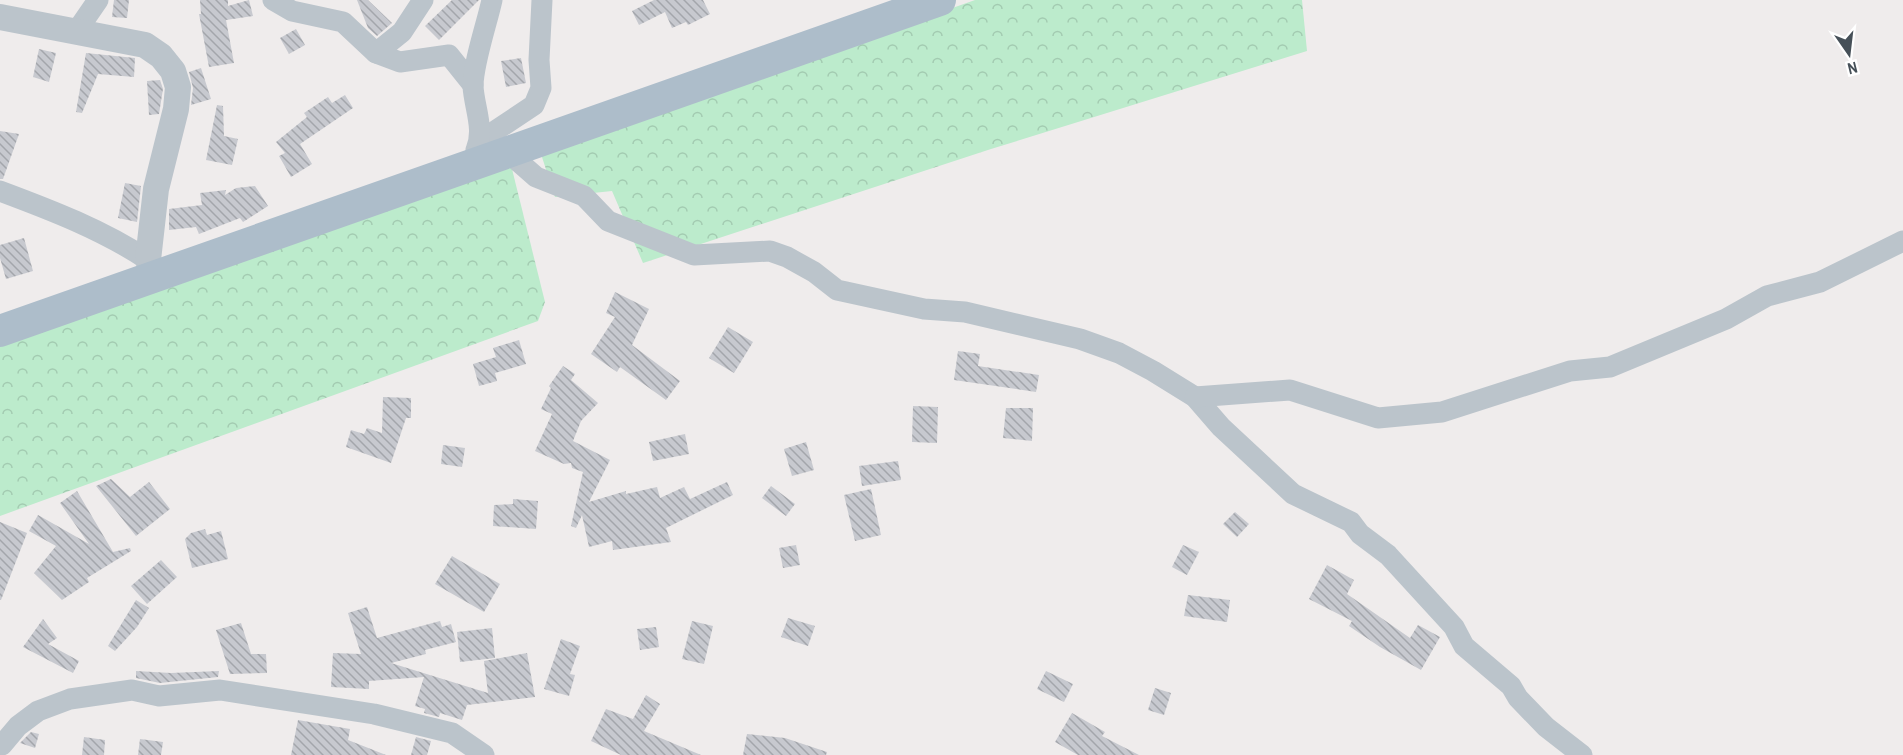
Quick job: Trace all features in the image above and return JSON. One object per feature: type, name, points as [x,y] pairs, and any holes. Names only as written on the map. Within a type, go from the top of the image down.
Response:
[{"type":"main road","points":[[0,331],[152,268],[484,153],[940,0]]},
{"type":"street","points":[[75,32],[98,0]]},
{"type":"street","points":[[273,0],[292,11],[343,22],[376,53],[400,62],[449,55],[473,85]]},
{"type":"street","points":[[376,53],[402,32],[423,0]]},
{"type":"street","points":[[484,153],[473,85],[492,0]]},
{"type":"street","points":[[484,153],[534,105],[538,98],[541,88],[539,60],[542,0]]},
{"type":"street","points":[[0,17],[145,45],[161,56],[173,71],[178,87],[176,109],[159,172],[152,268]]},
{"type":"street","points":[[484,153],[512,156],[536,177],[584,196],[608,220],[694,255],[770,251],[788,257],[814,272],[837,290],[924,309],[965,312],[1080,339],[1119,353],[1195,397],[1221,427],[1293,494],[1351,522],[1360,534],[1388,555],[1454,627],[1464,646],[1511,686],[1518,698],[1546,727],[1582,755]]},
{"type":"street","points":[[0,191],[45,207],[124,243],[152,268]]},
{"type":"street","points":[[1195,397],[1290,390],[1378,418],[1442,412],[1570,372],[1610,368],[1726,319],[1767,296],[1829,278],[1903,240]]},
{"type":"street","points":[[6,748],[18,726],[38,711],[70,699],[132,690],[159,696],[220,690],[374,714],[452,733],[484,755]]},
{"type":"green space","points":[[975,0],[1302,0],[1307,51],[991,149],[643,263],[612,191],[555,197],[541,154]]},
{"type":"green space","points":[[511,165],[545,302],[538,321],[0,516],[0,346]]},
{"type":"building","points":[[114,0],[129,0],[127,18],[112,17]]},
{"type":"building","points":[[200,0],[228,0],[228,6],[249,0],[253,16],[226,20],[234,63],[209,67],[199,14],[201,14]]},
{"type":"building","points":[[357,0],[368,0],[392,23],[377,36],[368,28]]},
{"type":"building","points":[[452,0],[479,0],[439,40],[425,26]]},
{"type":"building","points":[[654,0],[703,0],[710,14],[688,25],[686,22],[672,28],[665,12],[639,25],[632,11]]},
{"type":"building","points":[[296,29],[305,45],[289,54],[280,38]]},
{"type":"building","points":[[39,49],[56,53],[49,82],[33,77]]},
{"type":"building","points":[[86,53],[135,58],[134,77],[98,74],[82,113],[76,112]]},
{"type":"building","points":[[521,58],[526,83],[506,87],[501,61]]},
{"type":"building","points":[[201,68],[211,99],[191,105],[193,88],[189,72]]},
{"type":"building","points":[[160,80],[163,89],[159,114],[149,115],[147,81]]},
{"type":"building","points":[[345,95],[353,108],[300,144],[312,164],[291,177],[279,156],[285,153],[276,142],[307,117],[304,113],[328,97],[332,103]]},
{"type":"building","points":[[217,105],[223,106],[224,136],[238,139],[232,165],[206,160]]},
{"type":"building","points":[[0,131],[19,134],[3,179],[0,179]]},
{"type":"building","points":[[125,183],[141,186],[137,222],[118,218]]},
{"type":"building","points":[[255,186],[268,206],[243,222],[240,218],[199,234],[196,227],[169,230],[169,209],[202,205],[200,193],[226,190],[225,195],[236,188]]},
{"type":"building","points":[[24,238],[33,271],[6,279],[0,258],[0,245]]},
{"type":"building","points":[[615,292],[649,309],[632,345],[680,381],[666,400],[620,367],[617,372],[591,354],[615,317],[606,313]]},
{"type":"building","points":[[728,327],[753,342],[734,373],[709,358]]},
{"type":"building","points":[[519,340],[526,364],[495,373],[497,381],[479,386],[473,364],[496,357],[493,348]]},
{"type":"building","points":[[958,351],[980,354],[978,366],[1039,375],[1036,392],[954,380]]},
{"type":"building","points":[[563,366],[575,374],[571,380],[598,403],[581,421],[573,441],[610,460],[589,502],[626,491],[626,494],[657,487],[660,498],[684,487],[690,499],[727,482],[733,495],[666,528],[671,542],[613,550],[612,541],[589,547],[582,515],[576,528],[571,526],[583,472],[572,468],[571,463],[564,464],[535,451],[552,414],[541,409],[551,388],[549,386]]},
{"type":"building","points":[[383,397],[411,398],[411,418],[406,418],[391,463],[346,447],[351,430],[364,434],[367,428],[382,433]]},
{"type":"building","points":[[913,406],[938,407],[937,443],[912,442]]},
{"type":"building","points":[[1006,408],[1033,408],[1032,441],[1003,438]]},
{"type":"building","points":[[685,434],[689,454],[653,461],[649,442]]},
{"type":"building","points":[[806,442],[814,470],[792,476],[784,449]]},
{"type":"building","points":[[443,445],[465,448],[462,467],[441,464]]},
{"type":"building","points":[[898,461],[901,480],[862,486],[859,466]]},
{"type":"building","points":[[111,479],[130,497],[149,482],[170,509],[136,536],[96,486]]},
{"type":"building","points":[[771,486],[795,504],[786,516],[762,498]]},
{"type":"building","points":[[871,489],[881,535],[855,541],[844,495]]},
{"type":"building","points":[[77,491],[113,552],[130,548],[131,551],[87,578],[89,582],[62,600],[34,573],[56,546],[29,531],[38,515],[89,544],[60,503]]},
{"type":"building","points":[[513,499],[538,501],[536,529],[493,526],[494,505],[513,504]]},
{"type":"building","points":[[1235,512],[1249,524],[1237,537],[1223,524]]},
{"type":"building","points":[[0,522],[27,533],[1,600],[0,600]]},
{"type":"building","points":[[205,529],[207,535],[221,531],[228,559],[192,568],[185,539],[191,533]]},
{"type":"building","points":[[796,545],[800,565],[783,568],[779,548]]},
{"type":"building","points":[[1183,545],[1199,552],[1187,575],[1172,567]]},
{"type":"building","points":[[452,556],[500,584],[484,612],[435,584]]},
{"type":"building","points":[[161,560],[177,577],[147,604],[131,586]]},
{"type":"building","points":[[1327,565],[1354,580],[1347,594],[1410,638],[1418,625],[1440,637],[1421,670],[1349,626],[1352,621],[1309,599]]},
{"type":"building","points":[[1188,595],[1230,600],[1227,622],[1184,616]]},
{"type":"building","points":[[136,600],[149,608],[137,627],[115,651],[108,646]]},
{"type":"building","points":[[367,607],[377,638],[440,621],[442,627],[451,624],[456,642],[425,650],[426,654],[391,663],[488,693],[484,661],[527,653],[535,697],[467,705],[462,720],[440,713],[439,717],[424,713],[425,709],[415,706],[424,677],[369,681],[369,689],[331,687],[333,653],[361,654],[348,613]]},
{"type":"building","points":[[788,618],[815,626],[808,646],[781,637]]},
{"type":"building","points":[[43,619],[57,638],[48,644],[79,661],[73,673],[23,647]]},
{"type":"building","points":[[692,621],[713,626],[704,664],[682,659]]},
{"type":"building","points":[[241,623],[251,654],[266,654],[267,673],[230,674],[216,630]]},
{"type":"building","points":[[656,627],[659,647],[640,650],[637,629]]},
{"type":"building","points":[[492,628],[495,658],[460,662],[457,632]]},
{"type":"building","points":[[561,639],[580,646],[570,674],[575,675],[569,696],[544,689]]},
{"type":"building","points":[[136,671],[171,673],[219,671],[218,677],[160,683],[136,678]]},
{"type":"building","points":[[1046,671],[1073,684],[1064,702],[1037,689]]},
{"type":"building","points":[[1155,688],[1171,693],[1164,715],[1148,710]]},
{"type":"building","points":[[646,695],[660,704],[644,731],[701,755],[621,755],[591,741],[606,709],[633,719]]},
{"type":"building","points":[[1072,713],[1105,732],[1102,736],[1139,755],[1078,755],[1055,742]]},
{"type":"building","points":[[298,720],[350,729],[348,740],[386,755],[291,755]]},
{"type":"building","points":[[31,732],[39,734],[35,748],[20,743]]},
{"type":"building","points":[[747,734],[785,738],[827,752],[826,755],[743,755]]},
{"type":"building","points":[[84,737],[105,740],[104,755],[82,755]]},
{"type":"building","points":[[416,737],[431,741],[427,755],[411,755]]},
{"type":"building","points":[[140,739],[163,742],[161,755],[138,755]]}]
